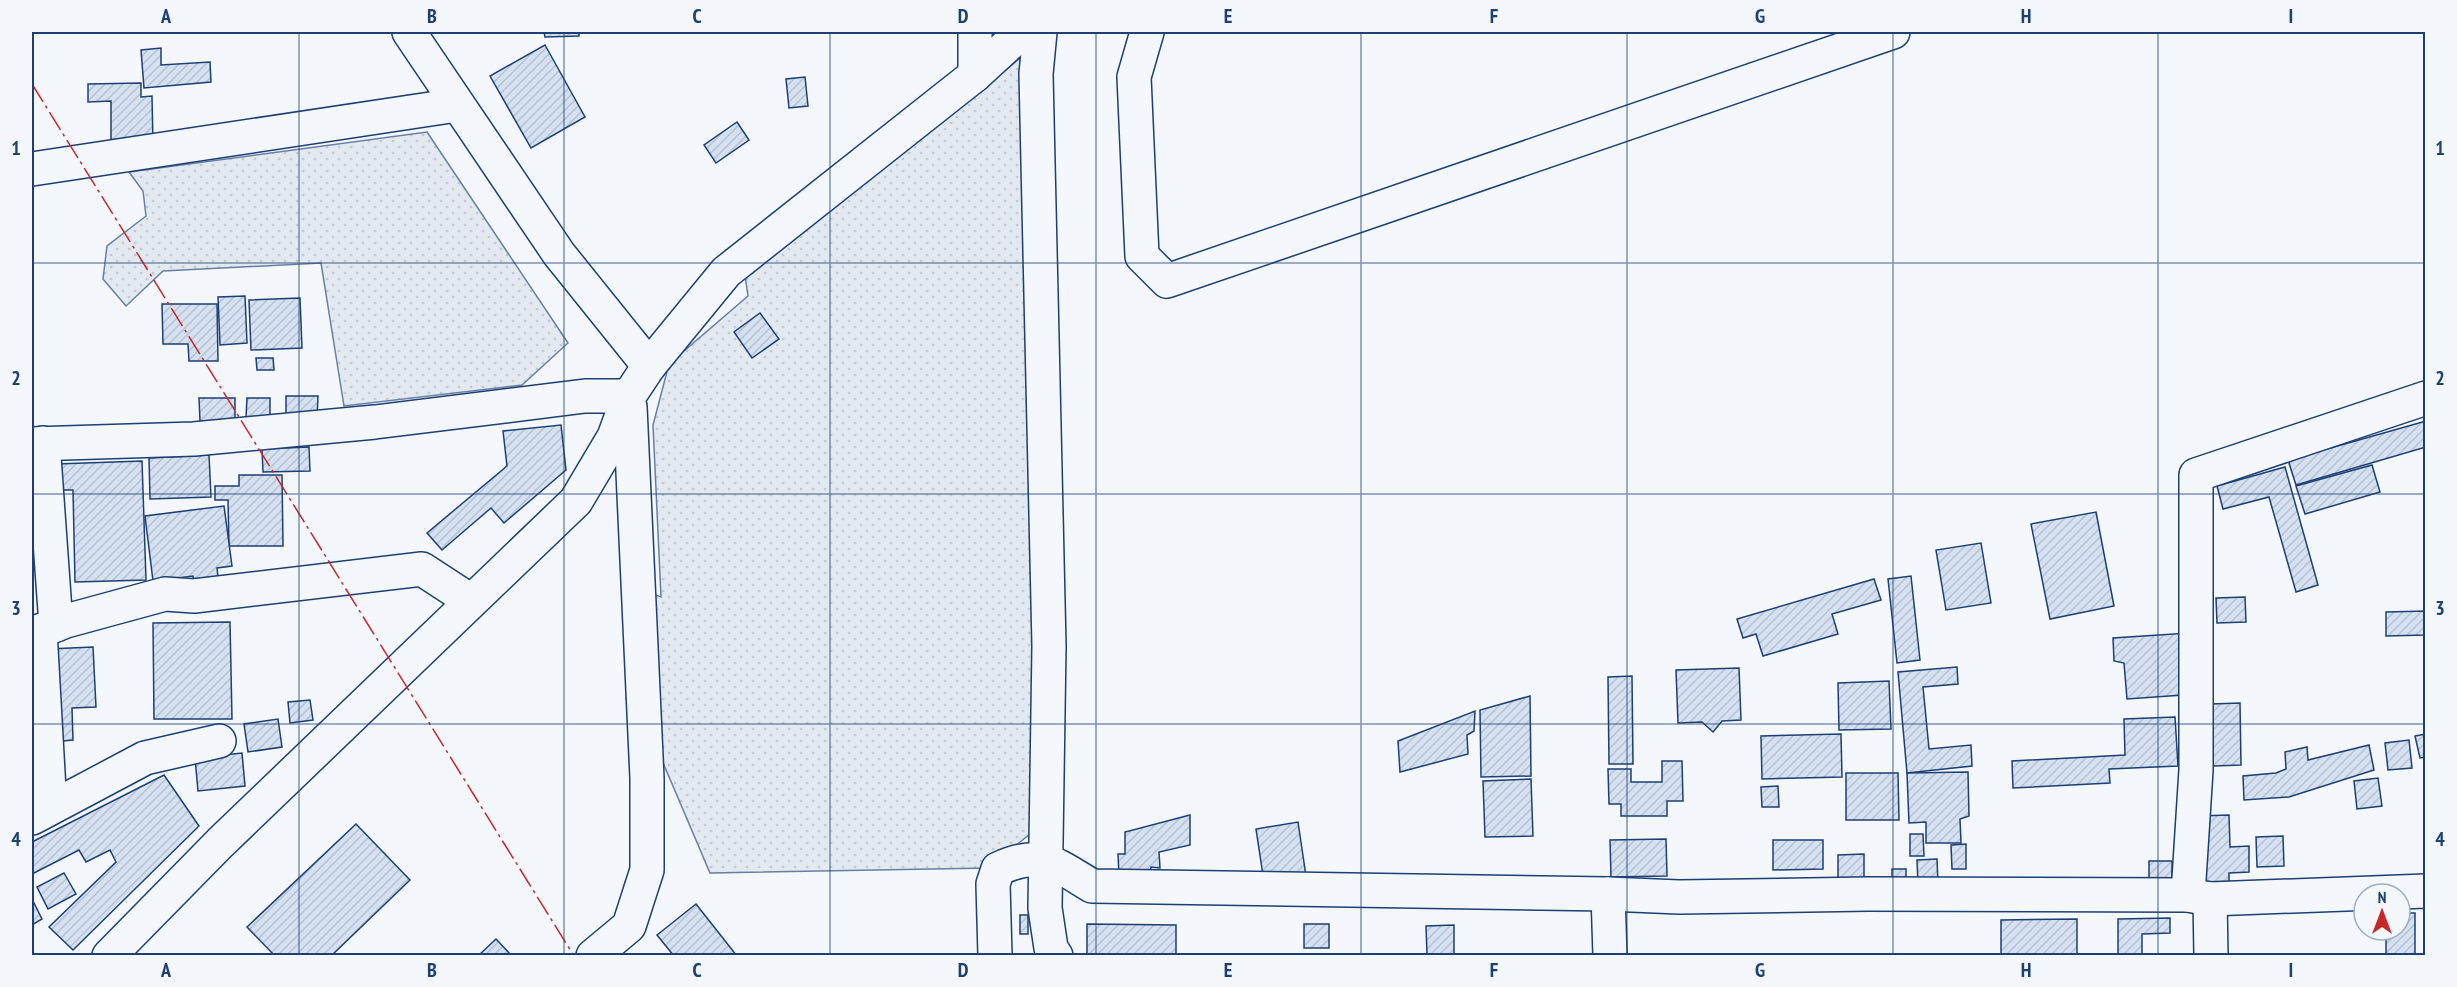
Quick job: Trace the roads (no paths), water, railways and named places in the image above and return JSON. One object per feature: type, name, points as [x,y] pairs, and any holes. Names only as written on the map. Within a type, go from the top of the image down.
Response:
[{"type":"street","points":[[410,32],[559,254],[649,366]]},
{"type":"street","points":[[975,32],[975,75]]},
{"type":"street","points":[[109,956],[220,843],[576,501],[614,436],[629,396],[649,366],[726,272],[975,75],[1022,32]]},
{"type":"street","points":[[1040,32],[1036,74],[1049,646],[1045,908],[1051,948],[1056,956]]},
{"type":"street","points":[[1147,32],[1134,77],[1142,256],[1167,281],[1814,45],[1893,32]]},
{"type":"street","points":[[32,169],[457,105]]},
{"type":"street","points":[[219,741],[145,758],[41,813],[42,630],[37,444],[194,439],[375,422],[585,396],[629,396]]},
{"type":"street","points":[[593,956],[629,926],[647,870],[647,778],[629,396]]},
{"type":"street","points":[[2211,956],[2199,897],[2196,770],[2196,475],[2426,398]]},
{"type":"street","points":[[42,630],[66,621],[165,594],[194,596],[422,569],[471,602]]},
{"type":"street","points":[[995,956],[993,884],[998,869],[1014,861],[1047,860],[1092,886],[1679,897],[1868,894],[2199,897],[2426,891]]},
{"type":"street","points":[[1608,894],[1610,956]]}]
